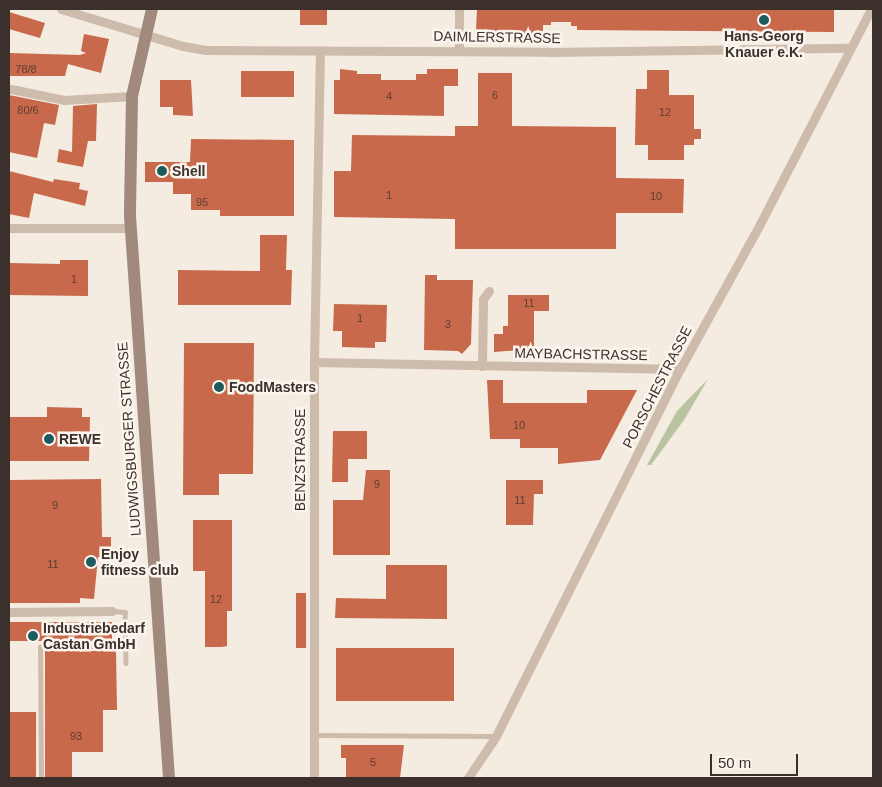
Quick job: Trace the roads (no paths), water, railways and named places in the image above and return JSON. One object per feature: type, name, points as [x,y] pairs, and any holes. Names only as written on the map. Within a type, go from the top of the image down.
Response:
[{"type":"main road","name":"LUDWIGSBURGER STRASSE","points":[[152,9],[132,96],[129,131],[131,228],[169,778]]},
{"type":"street","name":"DAIMLERSTRASSE","points":[[61,9],[206,50],[459,49],[549,52],[850,48]]},
{"type":"street","points":[[459,9],[459,49]]},
{"type":"street","name":"PORSCHESTRASSE","points":[[468,778],[496,736],[680,369],[760,224],[871,9]]},
{"type":"street","name":"BENZSTRASSE","points":[[314,778],[314,362],[320,51]]},
{"type":"street","points":[[12,89],[64,100],[132,96]]},
{"type":"street","points":[[9,228],[131,228]]},
{"type":"street","points":[[482,366],[482,299],[489,291]]},
{"type":"street","name":"MAYBACHSTRASSE","points":[[314,362],[680,369]]},
{"type":"street","points":[[9,612],[112,611]]},
{"type":"lane","points":[[112,611],[125,612],[126,663]]},
{"type":"lane","points":[[41,778],[40,647],[126,647]]},
{"type":"lane","points":[[314,735],[496,736]]},
{"type":"place","name":"Hans-Georg Knauer e.K.","points":[[764,20]]},
{"type":"place","name":"Shell","points":[[162,171]]},
{"type":"place","name":"FoodMasters","points":[[219,387]]},
{"type":"place","name":"REWE","points":[[49,439]]},
{"type":"place","name":"Enjoy fitness club","points":[[91,562]]},
{"type":"place","name":"Industriebedarf Castan GmbH","points":[[33,636]]}]
